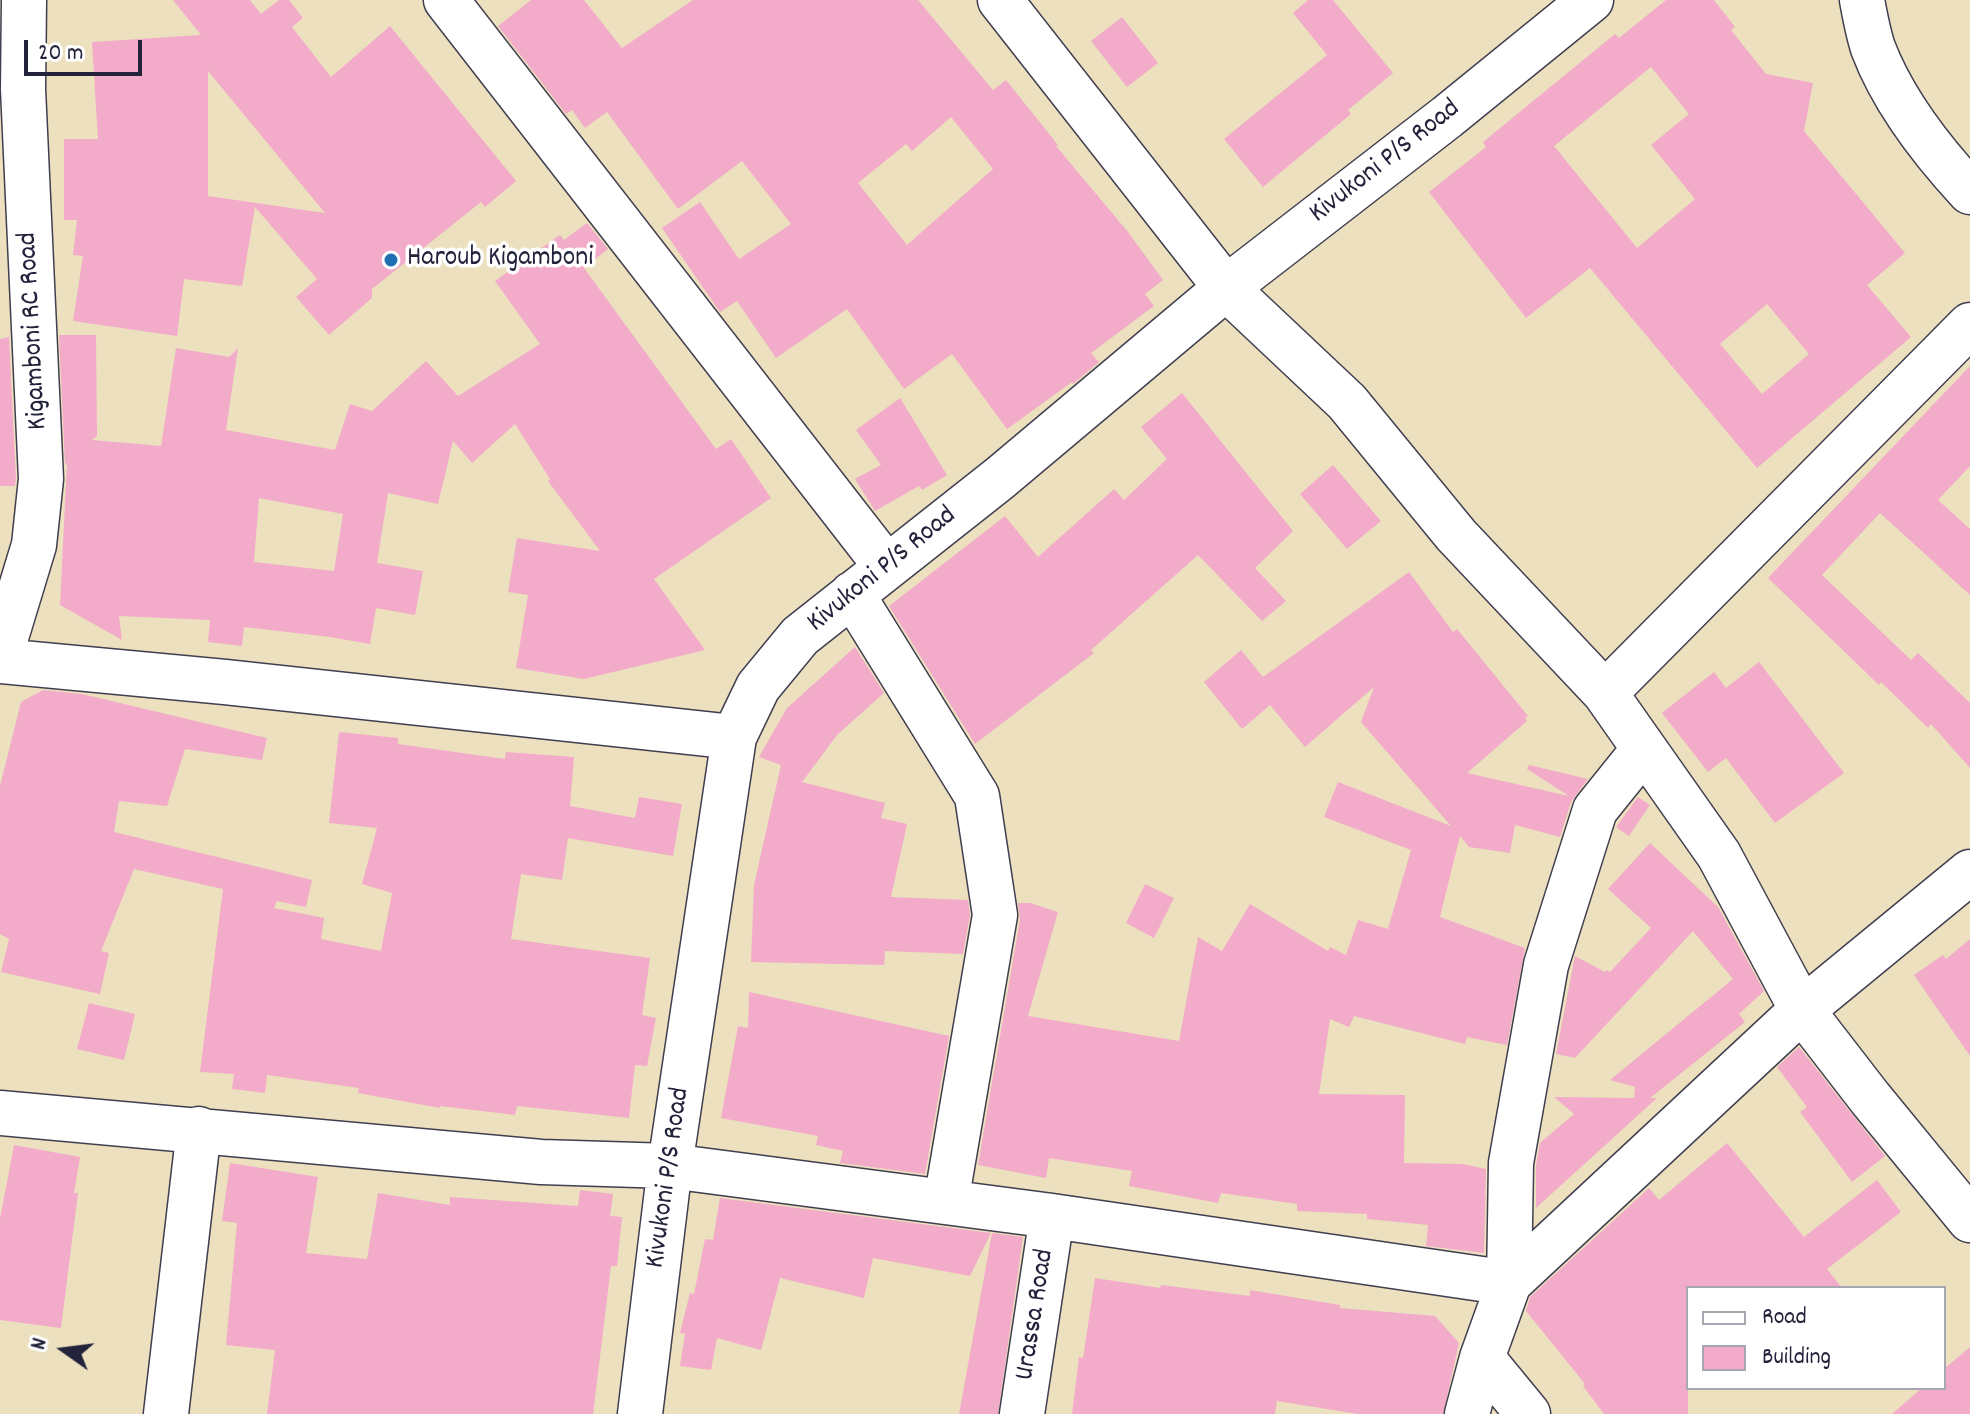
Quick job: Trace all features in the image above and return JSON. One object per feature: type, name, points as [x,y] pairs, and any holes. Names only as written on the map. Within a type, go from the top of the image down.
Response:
[{"type":"street","name":"Kigamboni RC Road","points":[[0,659],[34,545],[41,479],[39,381],[23,89],[24,0]]},
{"type":"street","points":[[446,0],[886,566]]},
{"type":"street","points":[[1000,0],[1226,288],[1347,402],[1456,535],[1605,693],[1719,855],[1802,1010],[1970,1220]]},
{"type":"street","name":"Kivukoni P/S Road","points":[[640,1414],[670,1166],[734,737],[758,687],[800,636],[1000,478],[1226,288],[1447,117],[1591,0]]},
{"type":"street","points":[[1862,0],[1873,49],[1902,104],[1947,168],[1970,192]]},
{"type":"street","points":[[1605,693],[1970,325]]},
{"type":"street","points":[[852,594],[977,796],[995,915],[946,1202]]},
{"type":"street","points":[[0,659],[734,737]]},
{"type":"street","points":[[1467,1414],[1482,1358],[1509,1283],[1511,1163],[1546,965],[1595,810],[1644,749]]},
{"type":"street","points":[[1509,1283],[1802,1010],[1970,872]]},
{"type":"street","points":[[0,1113],[541,1162],[670,1166],[1052,1216],[1509,1283]]},
{"type":"street","points":[[166,1414],[199,1129]]},
{"type":"street","name":"Urassa Road","points":[[1022,1414],[1052,1216]]},
{"type":"street","points":[[1482,1358],[1528,1414]]},
{"type":"building","points":[[173,0],[250,0],[261,14],[279,0],[289,0],[303,18],[292,27],[331,77],[390,26],[516,181],[485,207],[481,202],[372,289],[372,298],[329,335],[296,297],[317,279],[255,207],[242,286],[184,279],[177,336],[73,321],[83,256],[73,255],[77,220],[64,220],[64,139],[98,139],[92,42],[201,35]],"holes":[[[208,71],[325,213],[208,196]]]},
{"type":"building","points":[[531,0],[584,0],[622,48],[693,0],[918,0],[993,90],[1006,80],[1128,232],[1163,280],[1145,294],[1154,306],[1091,353],[1099,362],[1073,384],[1007,429],[952,354],[904,389],[847,309],[776,358],[737,301],[720,312],[662,228],[700,202],[739,259],[791,224],[742,161],[678,209],[607,112],[585,128],[572,110],[566,114],[498,26]],"holes":[[[951,117],[993,169],[907,245],[858,183],[906,144],[912,151]]]},
{"type":"building","points":[[1308,0],[1333,0],[1393,73],[1348,110],[1351,114],[1263,187],[1224,139],[1327,55],[1293,13]]},
{"type":"building","points":[[1666,0],[1714,0],[1735,27],[1731,30],[1766,74],[1813,83],[1804,131],[1905,253],[1867,285],[1911,337],[1757,468],[1590,268],[1526,318],[1429,192],[1486,147],[1483,142],[1615,34],[1619,38]],"holes":[[[1651,67],[1689,114],[1651,145],[1695,199],[1637,248],[1554,146]],[[1767,304],[1809,354],[1762,394],[1720,344]]]},
{"type":"building","points":[[1122,17],[1158,63],[1127,87],[1091,41]]},
{"type":"building","points":[[587,223],[608,249],[584,268],[716,449],[731,439],[771,498],[654,579],[705,650],[584,679],[516,668],[528,595],[508,592],[517,538],[600,551],[548,481],[550,479],[515,424],[472,463],[453,441],[438,504],[388,493],[377,563],[423,571],[415,615],[376,608],[370,644],[244,627],[242,646],[208,642],[210,620],[119,616],[122,640],[60,605],[67,463],[65,465],[59,335],[96,335],[97,436],[92,440],[161,446],[176,348],[229,357],[238,348],[226,430],[335,450],[350,404],[372,411],[426,361],[458,396],[540,344],[495,281],[560,235],[564,240]],"holes":[[[259,498],[343,514],[334,571],[254,562]]]},
{"type":"building","points":[[9,337],[16,478],[15,486],[0,486],[0,339]]},
{"type":"building","points":[[1970,366],[1970,466],[1938,500],[1970,529],[1970,595],[1880,513],[1822,575],[1911,660],[1918,653],[1970,703],[1970,768],[1931,724],[1928,728],[1881,682],[1879,685],[1768,578]]},
{"type":"building","points":[[1182,393],[1293,531],[1255,568],[1286,601],[1262,621],[1198,555],[1091,650],[1094,653],[975,744],[889,606],[1005,516],[1038,557],[1114,489],[1124,500],[1167,459],[1141,427]]},
{"type":"building","points":[[900,398],[947,475],[922,490],[919,486],[875,511],[855,479],[881,465],[856,430]]},
{"type":"building","points":[[1333,465],[1381,521],[1347,549],[1300,494]]},
{"type":"building","points":[[1409,572],[1453,632],[1457,629],[1528,716],[1525,718],[1527,721],[1467,773],[1569,796],[1527,769],[1529,765],[1588,779],[1571,802],[1560,837],[1515,825],[1510,853],[1469,847],[1460,836],[1440,917],[1525,948],[1507,1045],[1467,1037],[1465,1044],[1354,1016],[1349,1027],[1330,1019],[1319,1094],[1405,1095],[1404,1163],[1463,1164],[1486,1169],[1484,1253],[1426,1246],[1428,1225],[1367,1219],[1367,1214],[1297,1211],[1297,1204],[1221,1193],[1218,1203],[1129,1186],[1132,1171],[1049,1158],[1046,1178],[978,1165],[1020,919],[1018,903],[1030,903],[1058,912],[1028,1016],[1179,1041],[1198,937],[1222,951],[1250,904],[1328,951],[1330,947],[1346,955],[1358,920],[1388,929],[1411,850],[1324,817],[1338,782],[1451,826],[1361,722],[1374,687],[1305,747],[1270,705],[1242,729],[1204,682],[1241,650],[1263,677]]},
{"type":"building","points":[[855,647],[884,693],[837,735],[802,782],[885,803],[881,818],[907,824],[891,897],[968,900],[970,915],[963,954],[885,951],[884,965],[751,962],[754,885],[781,765],[759,757],[787,708]]},
{"type":"building","points":[[1759,662],[1844,773],[1775,823],[1726,758],[1708,772],[1662,713],[1714,672],[1726,688]]},
{"type":"building","points":[[43,690],[82,694],[267,738],[262,760],[185,749],[167,806],[119,801],[114,832],[312,880],[306,907],[277,901],[274,908],[324,918],[321,939],[381,951],[392,893],[362,884],[377,828],[329,823],[339,732],[398,738],[398,744],[505,759],[506,752],[574,757],[570,806],[635,818],[639,797],[682,804],[673,856],[568,838],[562,880],[521,874],[511,939],[650,958],[642,1015],[656,1018],[647,1066],[635,1065],[629,1118],[517,1106],[515,1115],[440,1108],[358,1093],[359,1088],[267,1075],[265,1093],[232,1089],[234,1074],[200,1072],[223,889],[134,869],[101,951],[109,953],[100,994],[1,972],[9,939],[0,934],[0,786],[21,702]]},
{"type":"building","points":[[1638,797],[1650,805],[1629,836],[1616,827]]},
{"type":"building","points":[[1650,843],[1718,907],[1764,991],[1739,1014],[1745,1022],[1650,1098],[1657,1098],[1536,1208],[1536,1165],[1540,1143],[1574,1114],[1554,1097],[1634,1098],[1635,1087],[1610,1080],[1733,979],[1693,931],[1575,1058],[1556,1054],[1575,956],[1610,972],[1651,928],[1608,889]]},
{"type":"building","points":[[1145,884],[1174,898],[1154,938],[1126,923]]},
{"type":"building","points":[[1970,939],[1970,1056],[1914,975],[1943,955],[1946,959]]},
{"type":"building","points":[[749,992],[949,1036],[925,1174],[840,1163],[843,1151],[816,1145],[818,1136],[721,1118],[738,1026],[748,1028]]},
{"type":"building","points":[[89,1003],[135,1014],[124,1060],[77,1049]]},
{"type":"building","points":[[1799,1047],[1885,1156],[1852,1182],[1800,1112],[1807,1107],[1777,1067]]},
{"type":"building","points":[[1727,1143],[1804,1237],[1877,1180],[1901,1212],[1827,1269],[1840,1286],[1686,1286],[1688,1414],[1604,1414],[1583,1386],[1585,1384],[1526,1311],[1530,1297],[1649,1188],[1659,1200]]},
{"type":"building","points":[[14,1145],[80,1157],[61,1328],[0,1320],[0,1219]]},
{"type":"building","points":[[230,1163],[318,1177],[306,1253],[367,1259],[378,1193],[450,1205],[450,1197],[578,1206],[580,1190],[613,1194],[610,1216],[622,1217],[617,1266],[611,1266],[593,1414],[267,1414],[275,1350],[226,1345],[237,1223],[222,1221]]},
{"type":"building","points":[[720,1198],[991,1233],[970,1276],[873,1258],[864,1298],[780,1278],[761,1350],[717,1338],[711,1370],[680,1366],[685,1334],[680,1333],[690,1293],[694,1294],[705,1239],[713,1240]]},
{"type":"building","points":[[992,1233],[1023,1237],[998,1414],[959,1414]]},
{"type":"building","points":[[1095,1278],[1160,1288],[1161,1285],[1250,1296],[1250,1290],[1340,1305],[1340,1308],[1435,1316],[1459,1343],[1443,1414],[1358,1414],[1277,1401],[1275,1414],[1072,1414],[1079,1357],[1083,1358]]},
{"type":"building","points":[[1970,1347],[1970,1414],[1892,1414],[1920,1390],[1946,1390],[1946,1367]]},
{"type":"place","name":"Haroub Kigamboni","points":[[391,260]]}]
